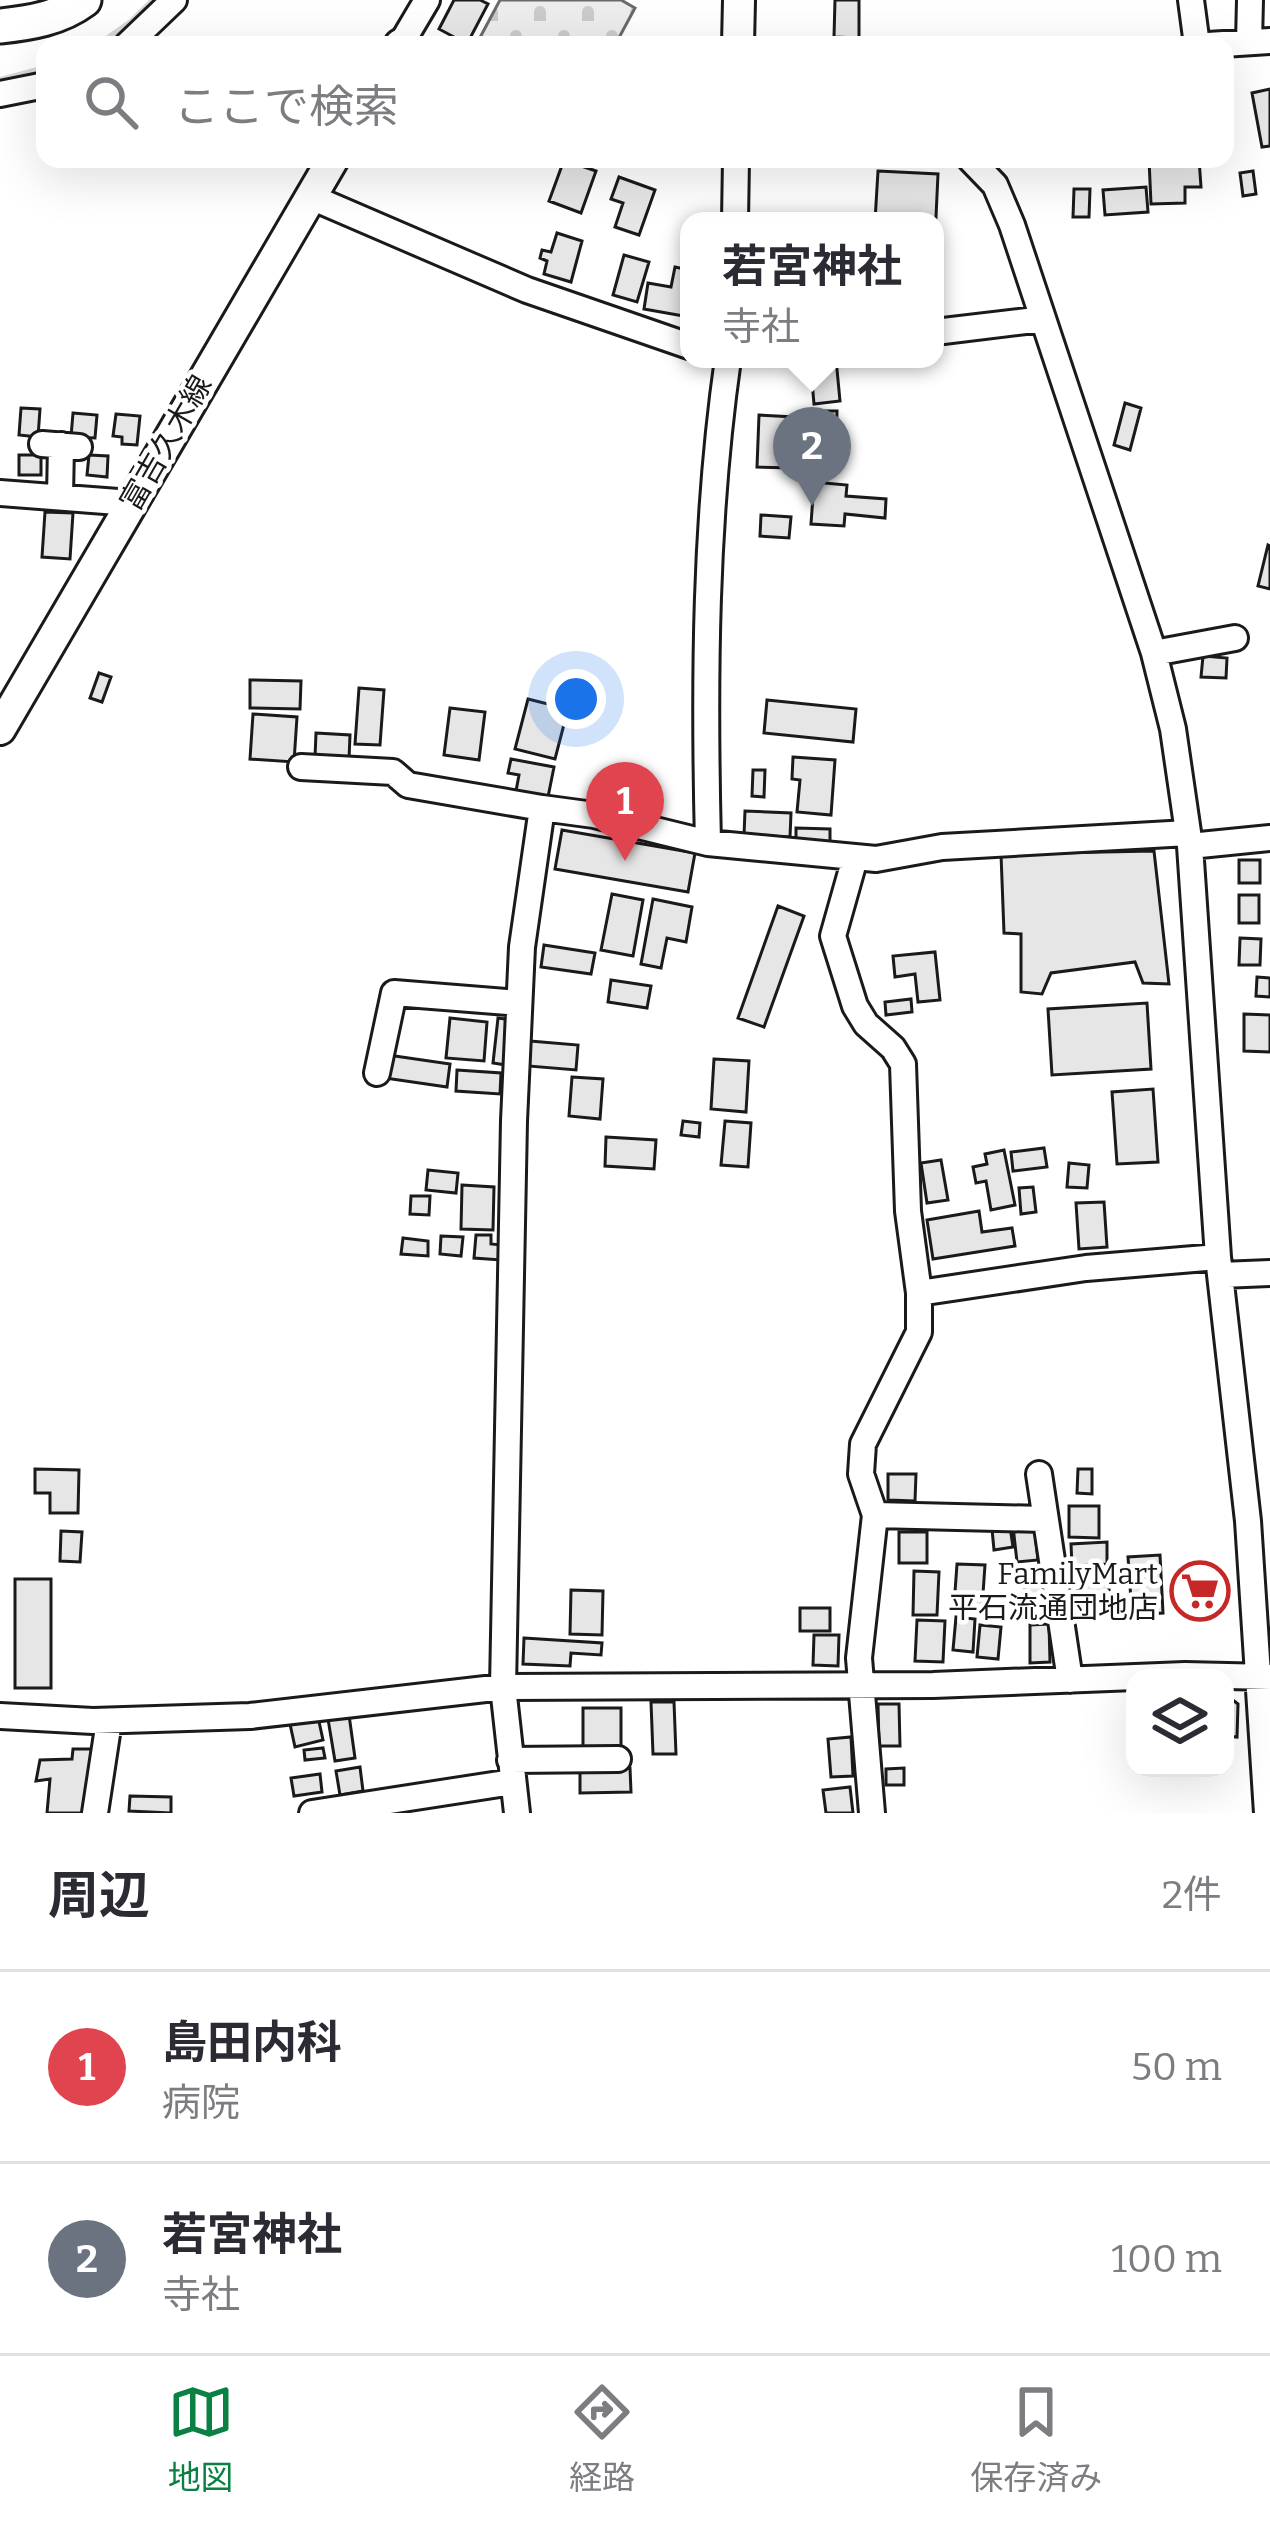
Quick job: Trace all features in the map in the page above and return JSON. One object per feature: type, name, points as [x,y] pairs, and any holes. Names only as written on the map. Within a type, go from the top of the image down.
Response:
[{"type":"highway","points":[[0,13],[28,0]]},
{"type":"highway","points":[[0,26],[28,24],[70,10],[84,0]]},
{"type":"main road","points":[[738,36],[739,0]]},
{"type":"main road","name":"富吉久木線","points":[[0,729],[329,168]]},
{"type":"street","points":[[136,36],[174,0]]},
{"type":"street","points":[[406,36],[427,0]]},
{"type":"street","points":[[1190,0],[1196,36]]},
{"type":"street","points":[[1250,0],[1259,41]]},
{"type":"street","points":[[0,94],[36,88]]},
{"type":"street","points":[[735,212],[736,168]]},
{"type":"street","points":[[979,168],[995,185],[1043,319],[1154,653],[1173,729],[1189,839],[1220,1266],[1259,1520],[1267,1813]]},
{"type":"street","points":[[311,197],[527,290],[680,343]]},
{"type":"street","points":[[944,331],[1043,319]]},
{"type":"street","points":[[708,843],[705,746],[712,488],[727,368]]},
{"type":"street","points":[[60,445],[60,497]]},
{"type":"street","points":[[0,493],[131,502]]},
{"type":"street","points":[[1154,653],[1235,638]]},
{"type":"street","points":[[301,767],[393,772],[408,785],[594,815],[708,843],[856,858],[877,859],[942,847],[1270,838]]},
{"type":"street","points":[[517,1813],[503,1687],[519,1003],[521,947],[542,808]]},
{"type":"street","points":[[856,858],[833,936],[855,1006],[903,1064],[908,1211],[919,1293],[919,1332],[863,1444],[861,1474],[875,1515],[859,1658],[872,1813]]},
{"type":"street","points":[[377,1073],[394,993],[519,1003]]},
{"type":"street","points":[[919,1293],[1086,1268],[1220,1266],[1270,1273]]},
{"type":"street","points":[[1039,1474],[1070,1680]]},
{"type":"street","points":[[875,1515],[1043,1520]]},
{"type":"street","points":[[0,1716],[109,1721],[250,1716],[503,1687],[860,1686],[1264,1676]]},
{"type":"street","points":[[95,1813],[109,1721]]},
{"type":"street","points":[[312,1813],[511,1771],[619,1759]]},
{"type":"green space","points":[[500,0],[621,0],[635,8],[620,36],[481,36]]},
{"type":"building","points":[[454,0],[488,4],[471,36],[452,36],[439,29]]},
{"type":"building","points":[[835,0],[859,0],[859,36],[834,36]]},
{"type":"building","points":[[1270,89],[1270,146],[1262,147],[1252,93]]},
{"type":"building","points":[[561,168],[596,171],[581,213],[549,201]]},
{"type":"building","points":[[1149,168],[1200,168],[1201,187],[1185,187],[1185,203],[1151,204]]},
{"type":"building","points":[[878,171],[938,174],[936,212],[876,212]]},
{"type":"building","points":[[1253,171],[1256,194],[1243,196],[1240,173]]},
{"type":"building","points":[[619,177],[655,190],[639,235],[615,227],[623,203],[611,199]]},
{"type":"building","points":[[1146,187],[1148,212],[1105,215],[1103,190]]},
{"type":"building","points":[[1074,189],[1090,189],[1089,217],[1073,217]]},
{"type":"building","points":[[557,233],[582,241],[571,282],[544,274],[547,261],[540,258],[542,250],[551,252]]},
{"type":"building","points":[[624,255],[649,262],[637,302],[613,295]]},
{"type":"building","points":[[675,267],[680,268],[680,315],[644,309],[648,283],[671,287]]},
{"type":"building","points":[[811,368],[837,368],[840,401],[814,404]]},
{"type":"building","points":[[1125,403],[1141,408],[1130,450],[1114,445]]},
{"type":"building","points":[[21,408],[40,409],[38,437],[19,435]]},
{"type":"building","points":[[812,411],[837,411],[836,451],[811,451]]},
{"type":"building","points":[[73,413],[97,415],[95,438],[71,437]]},
{"type":"building","points":[[116,414],[140,416],[137,445],[122,444],[122,437],[113,436]]},
{"type":"building","points":[[759,415],[794,417],[793,468],[757,467]]},
{"type":"building","points":[[19,455],[41,455],[41,475],[19,475]]},
{"type":"building","points":[[89,455],[108,456],[107,477],[87,475]]},
{"type":"building","points":[[814,482],[847,485],[846,496],[886,499],[885,518],[845,514],[844,526],[811,524]]},
{"type":"building","points":[[45,512],[73,513],[70,559],[42,557]]},
{"type":"building","points":[[761,515],[791,517],[789,538],[760,536]]},
{"type":"building","points":[[1270,546],[1270,589],[1258,586]]},
{"type":"building","points":[[1203,656],[1227,658],[1226,678],[1201,677]]},
{"type":"building","points":[[99,673],[111,677],[102,702],[90,698]]},
{"type":"building","points":[[250,680],[301,681],[300,709],[250,708]]},
{"type":"building","points":[[359,688],[384,690],[380,745],[355,744]]},
{"type":"building","points":[[528,699],[568,709],[555,759],[515,749]]},
{"type":"building","points":[[767,700],[856,709],[853,742],[764,733]]},
{"type":"building","points":[[450,708],[485,712],[479,760],[444,755]]},
{"type":"building","points":[[253,714],[297,717],[294,762],[250,759]]},
{"type":"building","points":[[316,733],[350,735],[349,759],[315,757]]},
{"type":"building","points":[[793,757],[835,760],[831,815],[797,812],[800,780],[792,779]]},
{"type":"building","points":[[511,759],[554,767],[548,797],[516,791],[519,775],[508,773]]},
{"type":"building","points":[[753,770],[765,770],[764,797],[752,796]]},
{"type":"building","points":[[745,811],[791,813],[790,837],[744,835]]},
{"type":"building","points":[[796,828],[830,829],[830,842],[796,841]]},
{"type":"building","points":[[562,830],[695,853],[688,892],[555,869]]},
{"type":"building","points":[[1154,851],[1169,984],[1143,983],[1135,962],[1051,973],[1042,994],[1021,992],[1021,934],[1004,933],[1001,854]]},
{"type":"building","points":[[1239,860],[1260,860],[1260,883],[1239,883]]},
{"type":"building","points":[[612,894],[643,900],[633,956],[601,950]]},
{"type":"building","points":[[1239,895],[1259,895],[1259,923],[1239,923]]},
{"type":"building","points":[[653,899],[692,907],[686,942],[667,938],[661,968],[641,964]]},
{"type":"building","points":[[778,906],[804,916],[764,1027],[738,1018]]},
{"type":"building","points":[[1240,938],[1261,939],[1260,965],[1239,965]]},
{"type":"building","points":[[544,945],[595,953],[591,974],[541,967]]},
{"type":"building","points":[[935,952],[940,1000],[918,1002],[915,974],[895,977],[893,956]]},
{"type":"building","points":[[1257,977],[1270,978],[1270,997],[1256,996]]},
{"type":"building","points":[[611,980],[651,986],[647,1008],[608,1002]]},
{"type":"building","points":[[911,999],[912,1012],[886,1015],[885,1002]]},
{"type":"building","points":[[1147,1003],[1151,1069],[1052,1075],[1048,1009]]},
{"type":"building","points":[[1244,1014],[1270,1015],[1270,1052],[1244,1051]]},
{"type":"building","points":[[450,1018],[487,1022],[484,1061],[446,1058]]},
{"type":"building","points":[[498,1018],[512,1020],[506,1065],[493,1063]]},
{"type":"building","points":[[530,1041],[578,1045],[576,1070],[528,1066]]},
{"type":"building","points":[[388,1055],[450,1064],[447,1087],[385,1078]]},
{"type":"building","points":[[714,1059],[749,1061],[746,1112],[711,1109]]},
{"type":"building","points":[[457,1070],[501,1073],[500,1094],[456,1091]]},
{"type":"building","points":[[572,1077],[603,1079],[600,1119],[569,1116]]},
{"type":"building","points":[[1153,1089],[1158,1162],[1117,1164],[1112,1092]]},
{"type":"building","points":[[683,1121],[700,1123],[699,1137],[681,1135]]},
{"type":"building","points":[[725,1121],[751,1123],[748,1167],[721,1165]]},
{"type":"building","points":[[606,1137],[656,1140],[654,1169],[605,1166]]},
{"type":"building","points":[[1044,1148],[1047,1167],[1013,1171],[1011,1152]]},
{"type":"building","points":[[1004,1150],[1015,1205],[991,1210],[986,1181],[976,1183],[973,1167],[987,1164],[985,1154]]},
{"type":"building","points":[[941,1160],[948,1200],[927,1203],[921,1163]]},
{"type":"building","points":[[1069,1163],[1089,1165],[1087,1188],[1067,1187]]},
{"type":"building","points":[[428,1170],[458,1173],[456,1193],[426,1190]]},
{"type":"building","points":[[462,1185],[494,1187],[493,1230],[461,1229]]},
{"type":"building","points":[[1033,1187],[1036,1212],[1021,1214],[1019,1188]]},
{"type":"building","points":[[411,1196],[430,1196],[429,1215],[410,1214]]},
{"type":"building","points":[[1104,1202],[1107,1247],[1079,1249],[1076,1203]]},
{"type":"building","points":[[979,1211],[982,1232],[1012,1228],[1015,1246],[933,1259],[927,1220]]},
{"type":"building","points":[[476,1235],[491,1235],[491,1244],[502,1245],[501,1260],[474,1258]]},
{"type":"building","points":[[441,1236],[463,1237],[461,1256],[440,1254]]},
{"type":"building","points":[[403,1238],[428,1241],[428,1256],[401,1254]]},
{"type":"building","points":[[35,1469],[79,1470],[78,1513],[50,1513],[50,1493],[35,1493]]},
{"type":"building","points":[[1078,1469],[1092,1469],[1092,1494],[1077,1493]]},
{"type":"building","points":[[888,1474],[916,1474],[915,1501],[888,1500]]},
{"type":"building","points":[[1069,1506],[1099,1506],[1099,1538],[1069,1537]]},
{"type":"building","points":[[1034,1524],[1038,1560],[1017,1562],[1013,1526]]},
{"type":"building","points":[[1010,1527],[1013,1547],[994,1550],[992,1529]]},
{"type":"building","points":[[61,1531],[82,1532],[80,1562],[60,1561]]},
{"type":"building","points":[[899,1532],[927,1532],[927,1563],[899,1563]]},
{"type":"building","points":[[1107,1542],[1107,1564],[1072,1566],[1071,1544]]},
{"type":"building","points":[[1160,1555],[1163,1613],[1132,1615],[1128,1557]]},
{"type":"building","points":[[957,1564],[985,1565],[982,1608],[954,1606]]},
{"type":"building","points":[[914,1571],[939,1572],[937,1615],[913,1615]]},
{"type":"building","points":[[1079,1573],[1109,1574],[1109,1612],[1079,1611]]},
{"type":"building","points":[[1042,1578],[1045,1607],[1027,1608],[1024,1579]]},
{"type":"building","points":[[15,1579],[51,1579],[51,1688],[15,1688]]},
{"type":"building","points":[[571,1590],[603,1591],[602,1635],[570,1634]]},
{"type":"building","points":[[800,1608],[830,1608],[830,1631],[800,1631]]},
{"type":"building","points":[[956,1617],[975,1619],[973,1652],[953,1650]]},
{"type":"building","points":[[917,1620],[945,1621],[943,1662],[915,1661]]},
{"type":"building","points":[[1049,1624],[1050,1662],[1030,1663],[1030,1625]]},
{"type":"building","points":[[980,1625],[1001,1627],[998,1659],[977,1657]]},
{"type":"building","points":[[814,1635],[839,1635],[838,1666],[813,1665]]},
{"type":"building","points":[[524,1638],[602,1643],[601,1655],[571,1653],[570,1666],[523,1664]]},
{"type":"building","points":[[1234,1701],[1238,1704],[1234,1737]]},
{"type":"building","points":[[651,1702],[674,1702],[676,1754],[653,1754]]},
{"type":"building","points":[[878,1704],[899,1704],[900,1746],[879,1746]]},
{"type":"building","points":[[583,1708],[621,1708],[621,1750],[583,1750]]},
{"type":"building","points":[[349,1715],[355,1758],[335,1761],[328,1719]]},
{"type":"building","points":[[318,1717],[323,1740],[295,1747],[290,1724]]},
{"type":"building","points":[[851,1737],[853,1776],[831,1777],[828,1739]]},
{"type":"building","points":[[323,1748],[325,1758],[305,1760],[304,1750]]},
{"type":"building","points":[[73,1749],[97,1749],[86,1813],[47,1813],[50,1779],[36,1781],[40,1760],[72,1759]]},
{"type":"building","points":[[360,1767],[363,1791],[340,1795],[336,1771]]},
{"type":"building","points":[[630,1768],[631,1792],[580,1793],[580,1770]]},
{"type":"building","points":[[904,1768],[904,1785],[886,1785],[886,1769]]},
{"type":"building","points":[[320,1774],[322,1792],[294,1796],[291,1778]]},
{"type":"building","points":[[850,1787],[853,1813],[826,1813],[823,1790]]},
{"type":"building","points":[[130,1796],[171,1797],[171,1813],[129,1811]]},
{"type":"waterway","points":[[111,36],[153,0]]},
{"type":"waterway","points":[[0,80],[36,70]]},
{"type":"place","name":"若宮神社","points":[[812,506]]},
{"type":"place","name":"島田内科","points":[[625,861]]},
{"type":"place","name":"FamilyMart 平石流通団地店","points":[[1200,1591]]}]
